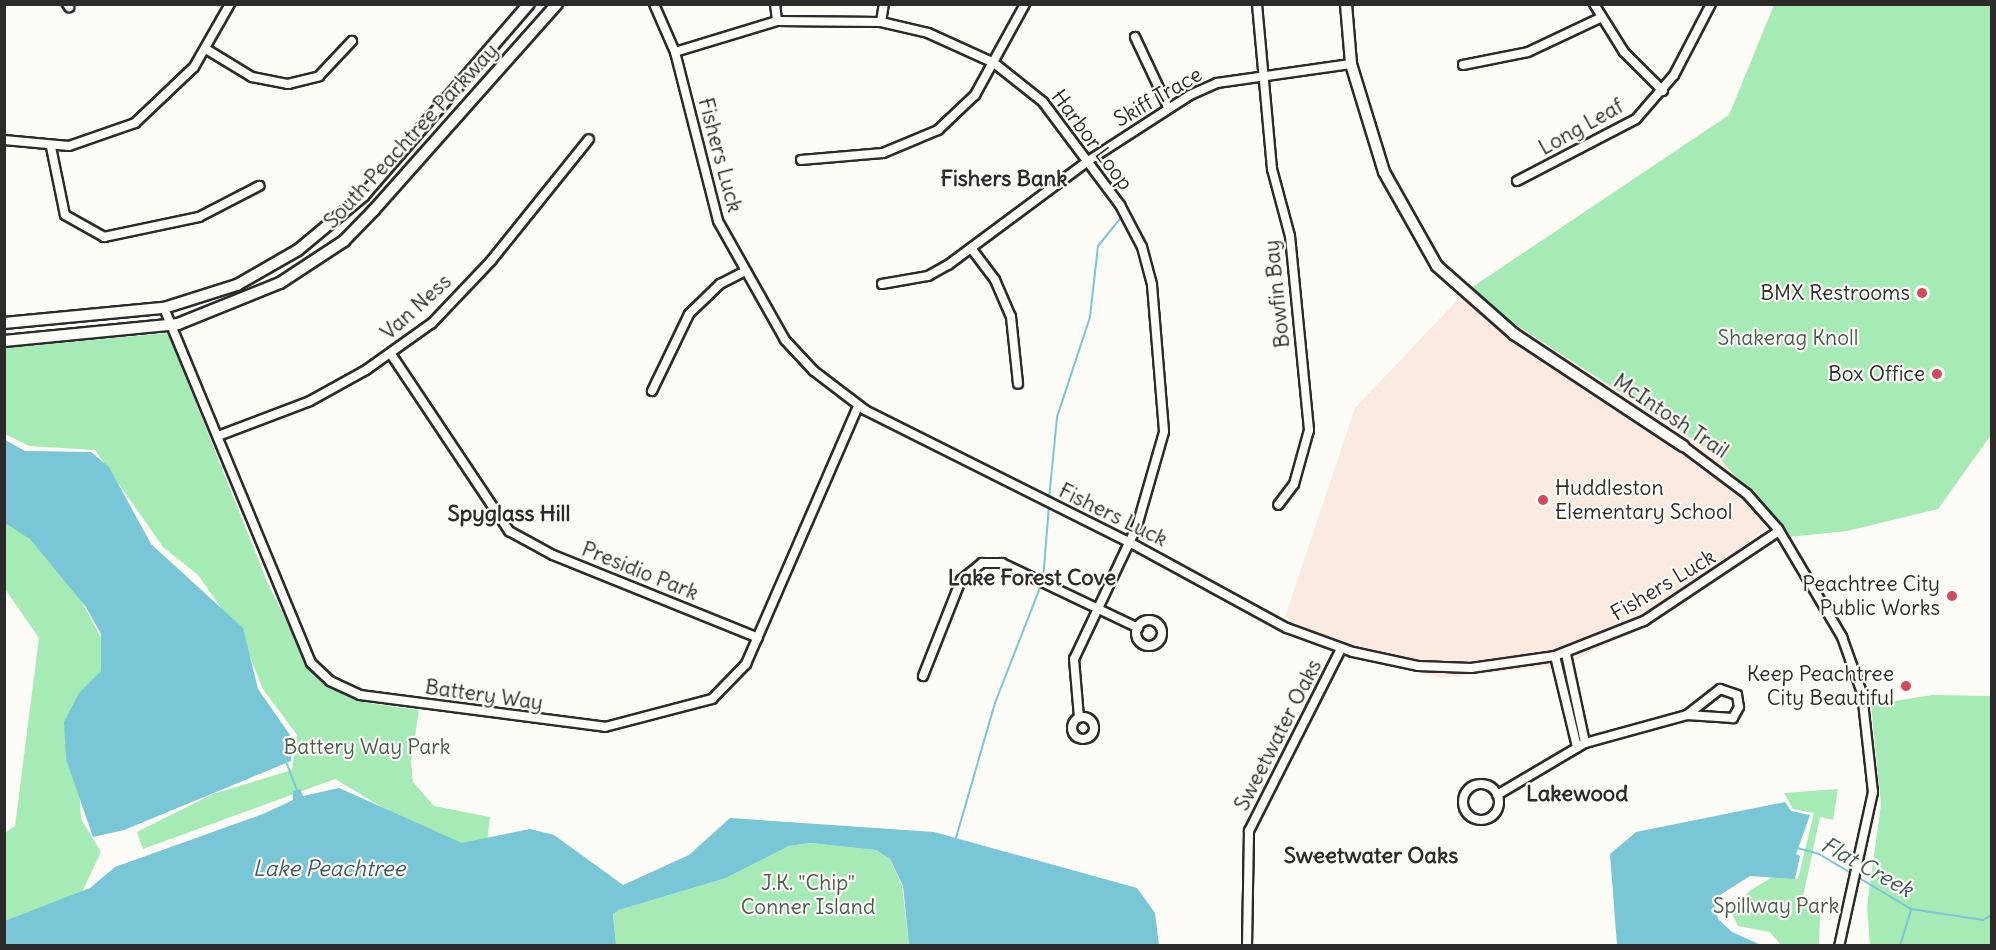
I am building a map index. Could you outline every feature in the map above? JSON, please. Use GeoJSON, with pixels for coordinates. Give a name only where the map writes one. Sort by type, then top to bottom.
{"type":"FeatureCollection","features":[{"type":"Feature","properties":{"kind":"main road","name":"South Peachtree Parkway"},"geometry":{"type":"LineString","coordinates":[[4,323],[164,308],[237,285],[335,223],[529,4]]}},
{"type":"Feature","properties":{"kind":"main road","name":"South Peachtree Parkway"},"geometry":{"type":"LineString","coordinates":[[4,341],[171,325],[245,302],[344,241],[556,4]]}},
{"type":"Feature","properties":{"kind":"main road","name":"McIntosh Trail"},"geometry":{"type":"LineString","coordinates":[[1346,4],[1351,64],[1384,172],[1437,266],[1514,334],[1683,446]]}},
{"type":"Feature","properties":{"kind":"street"},"geometry":{"type":"LineString","coordinates":[[4,141],[51,147],[108,136],[135,123],[178,86],[206,50],[230,4]]}},
{"type":"Feature","properties":{"kind":"street","name":"Fishers Luck"},"geometry":{"type":"LineString","coordinates":[[654,4],[675,52],[706,186],[744,272],[785,340],[858,406],[1130,542],[1287,628],[1341,649],[1440,668],[1556,656],[1566,654],[1659,613],[1779,531]]}},
{"type":"Feature","properties":{"kind":"street"},"geometry":{"type":"LineString","coordinates":[[775,4],[777,21]]}},
{"type":"Feature","properties":{"kind":"street"},"geometry":{"type":"LineString","coordinates":[[881,22],[884,4]]}},
{"type":"Feature","properties":{"kind":"street"},"geometry":{"type":"LineString","coordinates":[[801,160],[883,153],[917,142],[956,117],[994,63],[1025,4]]}},
{"type":"Feature","properties":{"kind":"street","name":"Bowfin Bay"},"geometry":{"type":"LineString","coordinates":[[1257,4],[1272,169],[1294,264],[1309,429],[1294,484],[1278,505]]}},
{"type":"Feature","properties":{"kind":"street"},"geometry":{"type":"LineString","coordinates":[[1594,4],[1600,18],[1624,52],[1662,91]]}},
{"type":"Feature","properties":{"kind":"street","name":"Long Leaf"},"geometry":{"type":"LineString","coordinates":[[1517,181],[1636,118],[1662,91],[1711,4]]}},
{"type":"Feature","properties":{"kind":"street"},"geometry":{"type":"LineString","coordinates":[[1463,64],[1528,52],[1600,18]]}},
{"type":"Feature","properties":{"kind":"street","name":"Harbor Loop"},"geometry":{"type":"LineString","coordinates":[[675,52],[777,21],[881,22],[960,44],[994,63],[1043,102],[1122,209],[1128,219],[1152,285],[1165,408],[1158,468],[1130,542],[1074,659],[1079,717]]}},
{"type":"Feature","properties":{"kind":"street"},"geometry":{"type":"LineString","coordinates":[[1134,37],[1168,107]]}},
{"type":"Feature","properties":{"kind":"street"},"geometry":{"type":"LineString","coordinates":[[206,50],[252,77],[288,84],[319,76],[352,42]]}},
{"type":"Feature","properties":{"kind":"street","name":"Skiff Trace"},"geometry":{"type":"LineString","coordinates":[[882,284],[928,276],[971,248],[1088,161],[1168,107],[1217,83],[1351,64]]}},
{"type":"Feature","properties":{"kind":"street","name":"Van Ness"},"geometry":{"type":"LineString","coordinates":[[218,436],[310,401],[392,354],[432,323],[491,261],[589,139]]}},
{"type":"Feature","properties":{"kind":"street"},"geometry":{"type":"LineString","coordinates":[[51,147],[65,215],[104,237],[199,218],[259,186]]}},
{"type":"Feature","properties":{"kind":"street"},"geometry":{"type":"LineString","coordinates":[[971,248],[989,270],[1011,317],[1018,384]]}},
{"type":"Feature","properties":{"kind":"street"},"geometry":{"type":"LineString","coordinates":[[652,391],[689,314],[720,284],[744,272]]}},
{"type":"Feature","properties":{"kind":"street","name":"Battery Way"},"geometry":{"type":"LineString","coordinates":[[164,308],[311,663],[353,694],[559,723],[614,726],[712,699],[737,678],[758,638],[858,406]]}},
{"type":"Feature","properties":{"kind":"street","name":"Presidio Park"},"geometry":{"type":"LineString","coordinates":[[392,354],[509,531],[553,555],[758,638]]}},
{"type":"Feature","properties":{"kind":"street","name":"McIntosh Trail"},"geometry":{"type":"LineString","coordinates":[[1683,446],[1747,494],[1779,531],[1842,637],[1865,704],[1873,779],[1839,945]]}},
{"type":"Feature","properties":{"kind":"street"},"geometry":{"type":"LineString","coordinates":[[923,676],[952,597],[970,570],[982,563],[1002,563],[1138,628]]}},
{"type":"Feature","properties":{"kind":"street","name":"Sweetwater Oaks"},"geometry":{"type":"LineString","coordinates":[[1247,945],[1249,831],[1341,649]]}},
{"type":"Feature","properties":{"kind":"street"},"geometry":{"type":"LineString","coordinates":[[1566,654],[1581,745]]}},
{"type":"Feature","properties":{"kind":"street"},"geometry":{"type":"LineString","coordinates":[[1556,656],[1581,745]]}},
{"type":"Feature","properties":{"kind":"street"},"geometry":{"type":"LineString","coordinates":[[1497,795],[1581,745],[1687,715],[1720,689],[1732,691],[1739,701],[1737,713],[1728,720],[1687,715]]}},
{"type":"Feature","properties":{"kind":"street"},"geometry":{"type":"LineString","coordinates":[[1476,782],[1497,795],[1497,812],[1485,822],[1468,810],[1463,792],[1476,782]]}},
{"type":"Feature","properties":{"kind":"shaded area","name":"Huddleston Elementary School"},"geometry":{"type":"Polygon","coordinates":[[[1465,292],[1733,465],[1776,518],[1684,605],[1566,665],[1441,678],[1344,653],[1285,617],[1355,408],[1465,292]]]}},
{"type":"Feature","properties":{"kind":"green space","name":"Shakerag Knoll"},"geometry":{"type":"Polygon","coordinates":[[[1774,5],[1991,5],[1991,435],[1938,509],[1847,531],[1788,537],[1716,454],[1465,292],[1729,115],[1774,5]]]}},
{"type":"Feature","properties":{"kind":"green space","name":"Battery Way Park"},"geometry":{"type":"Polygon","coordinates":[[[168,333],[268,584],[315,678],[368,703],[419,710],[411,762],[413,782],[434,806],[490,817],[486,851],[425,833],[335,779],[143,849],[137,832],[213,794],[292,770],[297,735],[263,689],[243,639],[198,575],[163,547],[95,450],[29,446],[5,434],[4,348],[168,333]]]}},
{"type":"Feature","properties":{"kind":"green space"},"geometry":{"type":"Polygon","coordinates":[[[5,510],[37,517],[109,653],[76,735],[81,819],[101,852],[76,905],[5,937],[5,833],[15,826],[39,638],[5,589],[5,510]]]}},
{"type":"Feature","properties":{"kind":"green space"},"geometry":{"type":"Polygon","coordinates":[[[1932,695],[1991,696],[1991,945],[1870,945],[1867,907],[1881,804],[1871,705],[1932,695]]]}},
{"type":"Feature","properties":{"kind":"green space","name":"Spillway Park"},"geometry":{"type":"Polygon","coordinates":[[[1838,789],[1833,820],[1820,817],[1803,897],[1820,915],[1819,945],[1781,945],[1770,932],[1738,926],[1731,912],[1749,891],[1776,875],[1798,879],[1814,813],[1793,809],[1784,793],[1838,789]]]}},
{"type":"Feature","properties":{"kind":"green space","name":"J.K. \"Chip\" Conner Island"},"geometry":{"type":"Polygon","coordinates":[[[810,843],[876,850],[890,859],[902,886],[909,945],[616,945],[613,913],[726,878],[789,846],[810,843]]]}},
{"type":"Feature","properties":{"kind":"water"},"geometry":{"type":"Polygon","coordinates":[[[5,440],[25,451],[91,452],[109,467],[151,544],[243,628],[258,689],[292,738],[291,761],[124,830],[93,837],[66,759],[64,722],[79,693],[101,671],[101,634],[86,607],[30,539],[5,523],[5,440]]]}},
{"type":"Feature","properties":{"kind":"water","name":"Lake Peachtree"},"geometry":{"type":"Polygon","coordinates":[[[339,788],[462,843],[530,829],[554,835],[623,885],[689,855],[730,818],[934,832],[1137,888],[1155,913],[1159,945],[909,945],[903,886],[890,859],[876,850],[810,843],[789,846],[726,878],[619,910],[613,914],[616,945],[5,945],[5,921],[90,888],[115,867],[263,814],[293,800],[293,791],[300,789],[303,796],[339,788]]]}},
{"type":"Feature","properties":{"kind":"water"},"geometry":{"type":"Polygon","coordinates":[[[1785,802],[1791,811],[1810,815],[1796,854],[1800,856],[1795,879],[1750,876],[1720,895],[1715,907],[1718,919],[1732,932],[1761,945],[1617,945],[1610,854],[1636,832],[1785,802]]]}},
{"type":"Feature","properties":{"kind":"waterway"},"geometry":{"type":"LineString","coordinates":[[1049,499],[1057,417],[1090,317],[1098,246],[1123,215]]}},
{"type":"Feature","properties":{"kind":"waterway"},"geometry":{"type":"LineString","coordinates":[[1043,580],[1049,505]]}},
{"type":"Feature","properties":{"kind":"waterway"},"geometry":{"type":"LineString","coordinates":[[956,838],[995,703],[1041,585]]}},
{"type":"Feature","properties":{"kind":"waterway"},"geometry":{"type":"LineString","coordinates":[[287,764],[297,790]]}},
{"type":"Feature","properties":{"kind":"waterway","name":"Flat Creek"},"geometry":{"type":"LineString","coordinates":[[1797,848],[1819,854],[1911,909],[1983,920],[1992,915]]}},
{"type":"Feature","properties":{"kind":"waterway"},"geometry":{"type":"LineString","coordinates":[[1900,946],[1911,909]]}},
{"type":"Feature","properties":{"kind":"place","name":"BMX Restrooms"},"geometry":{"type":"Point","coordinates":[1922,293]}},
{"type":"Feature","properties":{"kind":"place","name":"Box Office"},"geometry":{"type":"Point","coordinates":[1937,374]}},
{"type":"Feature","properties":{"kind":"place","name":"Huddleston Elementary School"},"geometry":{"type":"Point","coordinates":[1543,500]}},
{"type":"Feature","properties":{"kind":"place","name":"Peachtree City Public Works"},"geometry":{"type":"Point","coordinates":[1952,596]}},
{"type":"Feature","properties":{"kind":"place","name":"Keep Peachtree City Beautiful"},"geometry":{"type":"Point","coordinates":[1906,686]}},
{"type":"Feature","properties":{"kind":"district","name":"Fishers Bank"},"geometry":{"type":"Point","coordinates":[1004,179]}},
{"type":"Feature","properties":{"kind":"district","name":"Spyglass Hill"},"geometry":{"type":"Point","coordinates":[509,514]}},
{"type":"Feature","properties":{"kind":"district","name":"Lake Forest Cove"},"geometry":{"type":"Point","coordinates":[1032,578]}},
{"type":"Feature","properties":{"kind":"district","name":"Lakewood"},"geometry":{"type":"Point","coordinates":[1577,794]}},
{"type":"Feature","properties":{"kind":"district","name":"Sweetwater Oaks"},"geometry":{"type":"Point","coordinates":[1371,856]}}]}
